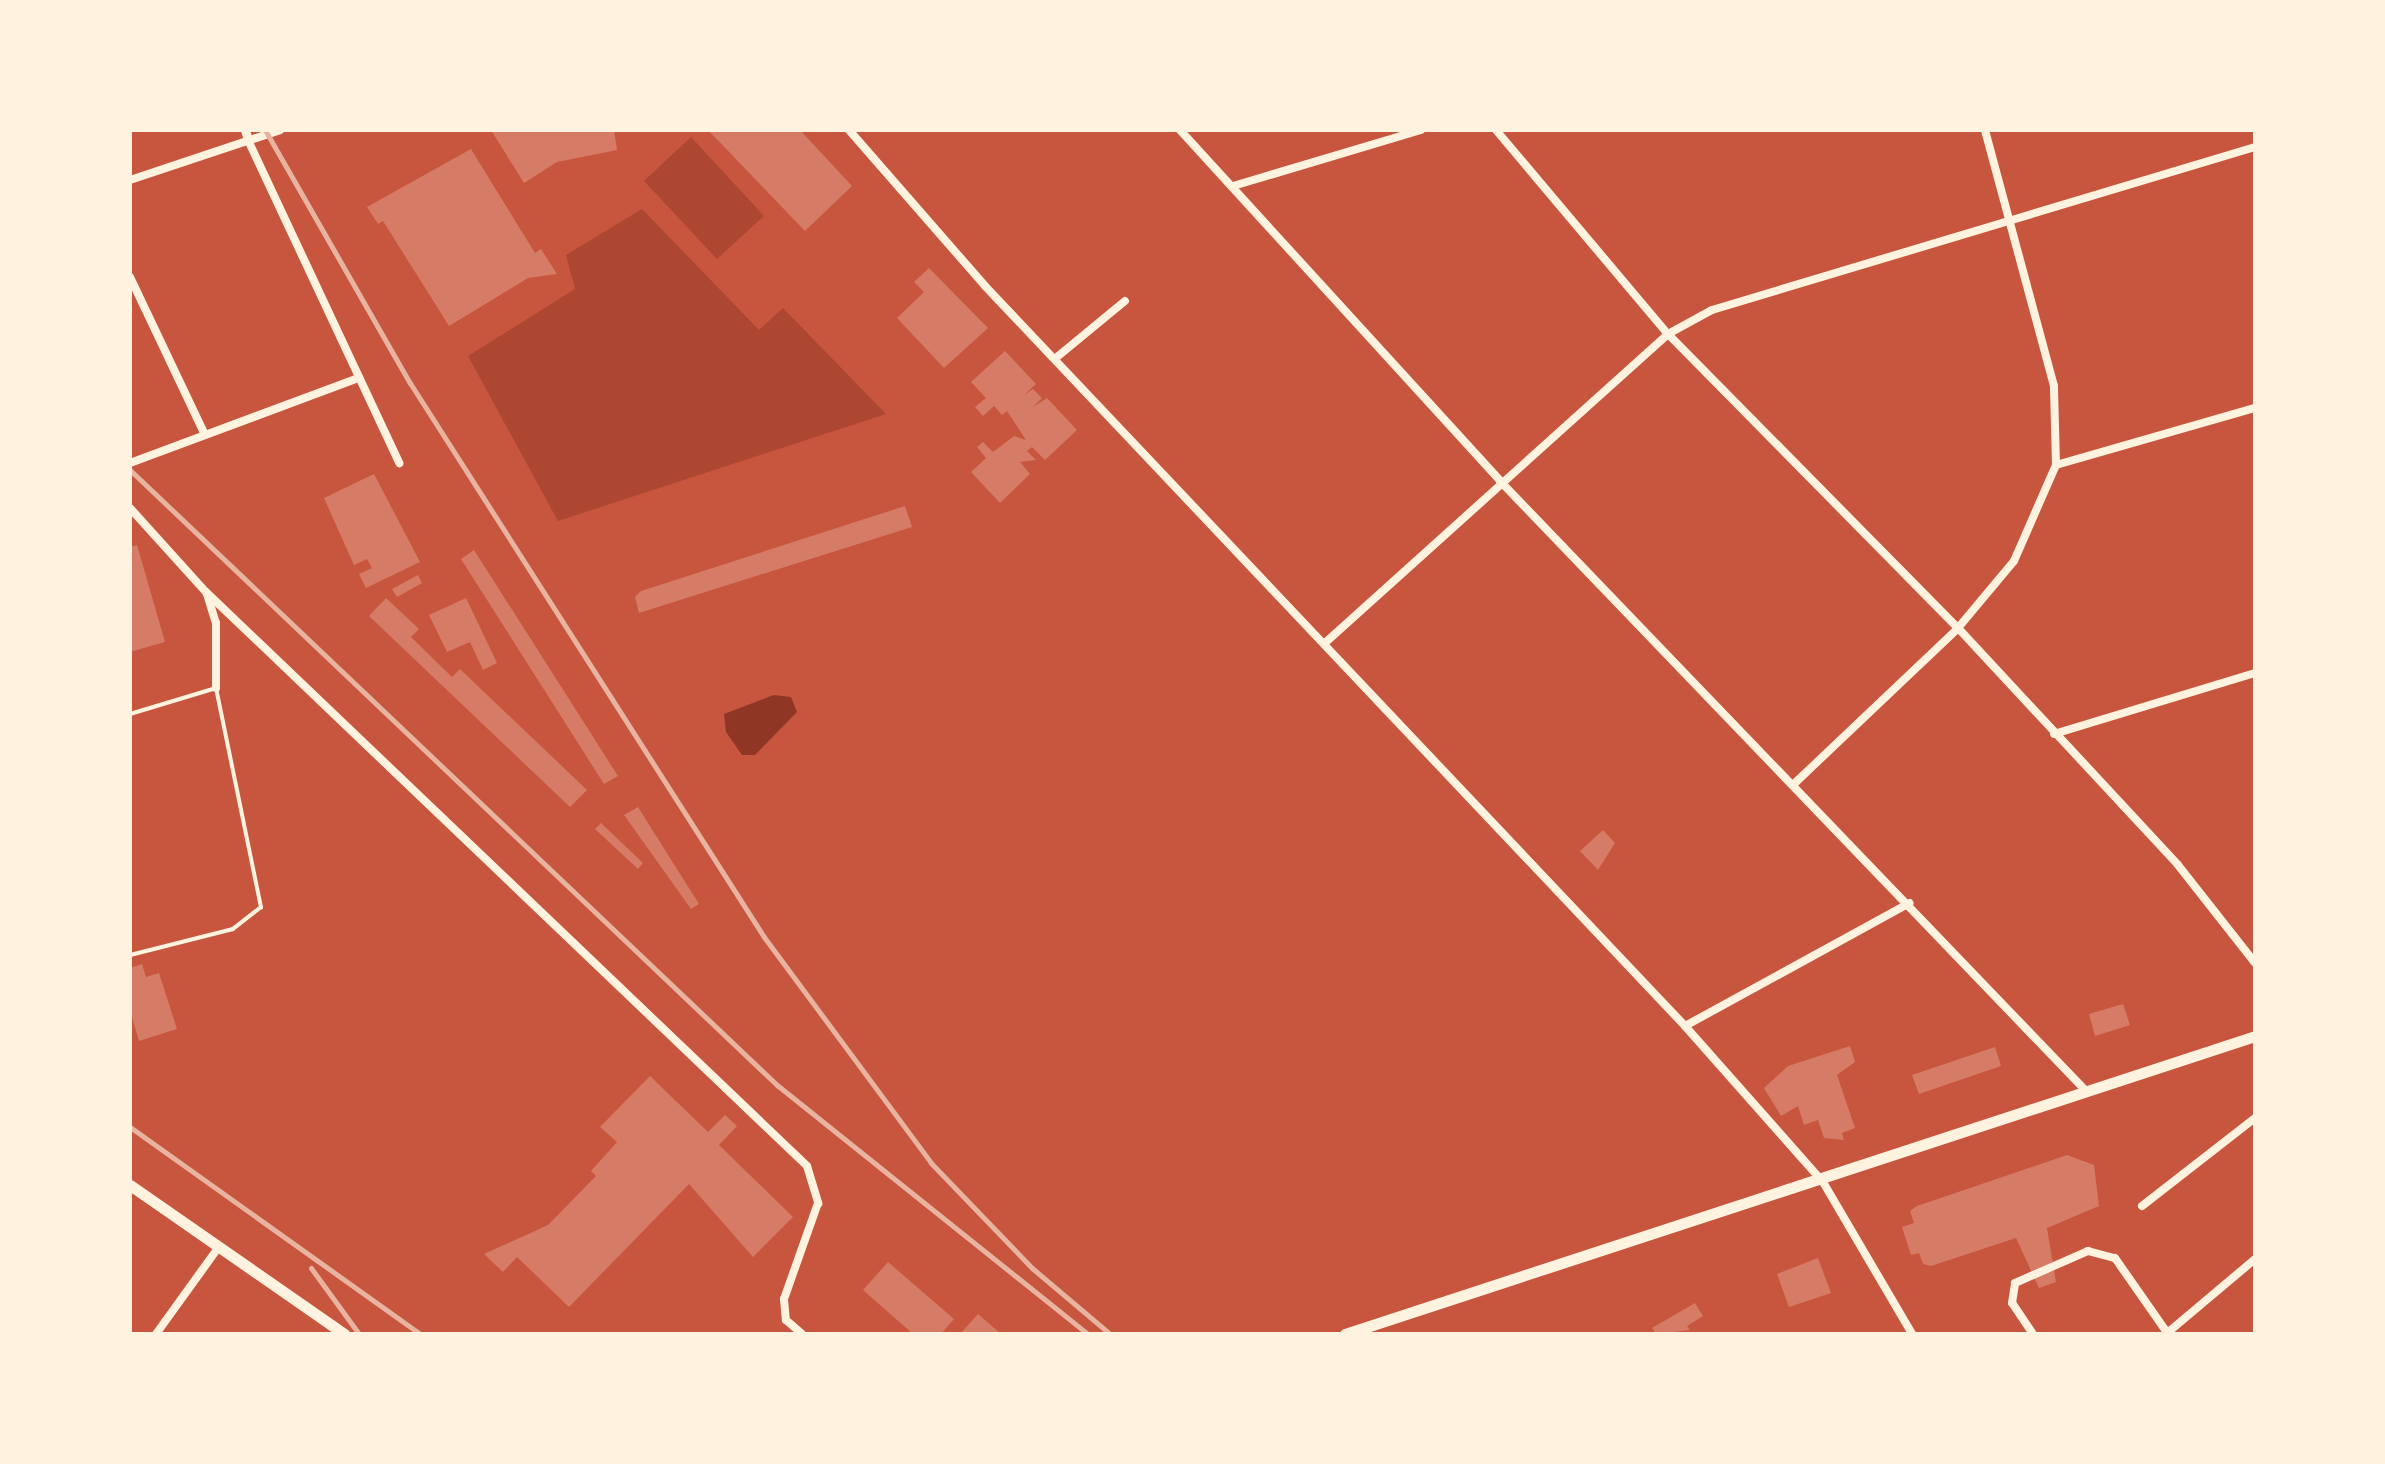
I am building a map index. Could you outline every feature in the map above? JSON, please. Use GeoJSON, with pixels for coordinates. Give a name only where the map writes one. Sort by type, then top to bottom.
{"type":"FeatureCollection","features":[{"type":"Feature","properties":{"kind":"main road"},"geometry":{"type":"LineString","coordinates":[[1345,1334],[1823,1182],[2255,1036]]}},
{"type":"Feature","properties":{"kind":"main road"},"geometry":{"type":"LineString","coordinates":[[130,1184],[344,1334]]}},
{"type":"Feature","properties":{"kind":"street"},"geometry":{"type":"LineString","coordinates":[[130,180],[247,135],[280,130]]}},
{"type":"Feature","properties":{"kind":"street"},"geometry":{"type":"LineString","coordinates":[[849,130],[985,286],[1326,642],[1685,1026],[1823,1182],[1912,1334]]}},
{"type":"Feature","properties":{"kind":"street"},"geometry":{"type":"LineString","coordinates":[[1180,130],[1500,481],[1796,782],[2086,1091]]}},
{"type":"Feature","properties":{"kind":"street"},"geometry":{"type":"LineString","coordinates":[[1233,186],[1422,130]]}},
{"type":"Feature","properties":{"kind":"street"},"geometry":{"type":"LineString","coordinates":[[1496,130],[1668,334],[1958,628],[2178,865],[2255,963]]}},
{"type":"Feature","properties":{"kind":"street"},"geometry":{"type":"LineString","coordinates":[[1796,782],[1958,628],[2014,561],[2056,465],[2054,386],[1985,130]]}},
{"type":"Feature","properties":{"kind":"street"},"geometry":{"type":"LineString","coordinates":[[247,135],[399,463]]}},
{"type":"Feature","properties":{"kind":"street"},"geometry":{"type":"LineString","coordinates":[[1326,642],[1500,481],[1668,334],[1712,310],[2255,147]]}},
{"type":"Feature","properties":{"kind":"street"},"geometry":{"type":"LineString","coordinates":[[130,277],[204,433]]}},
{"type":"Feature","properties":{"kind":"street"},"geometry":{"type":"LineString","coordinates":[[1057,357],[1125,301]]}},
{"type":"Feature","properties":{"kind":"street"},"geometry":{"type":"LineString","coordinates":[[130,463],[358,378]]}},
{"type":"Feature","properties":{"kind":"street"},"geometry":{"type":"LineString","coordinates":[[2056,465],[2255,408]]}},
{"type":"Feature","properties":{"kind":"street"},"geometry":{"type":"LineString","coordinates":[[130,508],[206,592],[807,1166],[818,1203],[784,1299],[786,1320],[802,1334]]}},
{"type":"Feature","properties":{"kind":"street"},"geometry":{"type":"LineString","coordinates":[[206,592],[216,623],[216,688]]}},
{"type":"Feature","properties":{"kind":"street"},"geometry":{"type":"LineString","coordinates":[[2054,734],[2255,674]]}},
{"type":"Feature","properties":{"kind":"street"},"geometry":{"type":"LineString","coordinates":[[1685,1026],[1910,903]]}},
{"type":"Feature","properties":{"kind":"street"},"geometry":{"type":"LineString","coordinates":[[2142,1206],[2255,1118]]}},
{"type":"Feature","properties":{"kind":"street"},"geometry":{"type":"LineString","coordinates":[[156,1334],[218,1248]]}},
{"type":"Feature","properties":{"kind":"street"},"geometry":{"type":"LineString","coordinates":[[2032,1334],[2012,1303],[2015,1282],[2088,1252],[2115,1258],[2167,1334],[2255,1259]]}},
{"type":"Feature","properties":{"kind":"lane"},"geometry":{"type":"LineString","coordinates":[[130,714],[216,688],[261,907],[233,929],[130,956]]}},
{"type":"Feature","properties":{"kind":"shaded area"},"geometry":{"type":"Polygon","coordinates":[[[691,137],[764,216],[717,259],[644,181],[691,137]]]}},
{"type":"Feature","properties":{"kind":"shaded area"},"geometry":{"type":"Polygon","coordinates":[[[642,209],[759,330],[783,308],[886,414],[558,521],[468,356],[575,289],[566,255],[642,209]]]}},
{"type":"Feature","properties":{"kind":"shaded area"},"geometry":{"type":"Polygon","coordinates":[[[774,695],[791,697],[797,712],[755,755],[742,755],[726,732],[724,714],[774,695]]]}},
{"type":"Feature","properties":{"kind":"building"},"geometry":{"type":"Polygon","coordinates":[[[491,130],[614,130],[617,150],[557,162],[524,183],[491,130]]]}},
{"type":"Feature","properties":{"kind":"building"},"geometry":{"type":"Polygon","coordinates":[[[708,130],[800,130],[852,186],[805,231],[708,130]]]}},
{"type":"Feature","properties":{"kind":"building"},"geometry":{"type":"Polygon","coordinates":[[[471,149],[535,253],[541,249],[557,274],[528,278],[449,326],[383,221],[378,224],[367,207],[471,149]]]}},
{"type":"Feature","properties":{"kind":"building"},"geometry":{"type":"Polygon","coordinates":[[[929,268],[988,328],[944,368],[897,318],[924,292],[914,282],[929,268]]]}},
{"type":"Feature","properties":{"kind":"building"},"geometry":{"type":"Polygon","coordinates":[[[1005,351],[1036,384],[1024,395],[1033,389],[1042,398],[1033,407],[1047,398],[1077,430],[1045,460],[1032,447],[1027,451],[1036,460],[1020,462],[1030,474],[1000,503],[971,472],[986,458],[977,447],[983,442],[993,452],[1014,436],[1026,440],[1007,411],[1002,415],[994,406],[983,416],[975,407],[986,398],[971,382],[1005,351]]]}},
{"type":"Feature","properties":{"kind":"building"},"geometry":{"type":"Polygon","coordinates":[[[374,474],[420,562],[366,588],[359,574],[372,568],[367,559],[354,565],[324,498],[374,474]]]}},
{"type":"Feature","properties":{"kind":"building"},"geometry":{"type":"Polygon","coordinates":[[[905,506],[912,527],[639,613],[635,597],[641,591],[905,506]]]}},
{"type":"Feature","properties":{"kind":"building"},"geometry":{"type":"Polygon","coordinates":[[[137,545],[165,642],[130,652],[130,547],[137,545]]]}},
{"type":"Feature","properties":{"kind":"building"},"geometry":{"type":"Polygon","coordinates":[[[474,550],[618,776],[604,784],[461,559],[474,550]]]}},
{"type":"Feature","properties":{"kind":"building"},"geometry":{"type":"Polygon","coordinates":[[[418,575],[422,583],[397,597],[392,589],[418,575]]]}},
{"type":"Feature","properties":{"kind":"building"},"geometry":{"type":"Polygon","coordinates":[[[386,598],[419,629],[411,637],[452,677],[460,669],[587,790],[570,807],[369,616],[386,598]]]}},
{"type":"Feature","properties":{"kind":"building"},"geometry":{"type":"Polygon","coordinates":[[[466,598],[497,663],[483,670],[470,642],[447,652],[429,615],[466,598]]]}},
{"type":"Feature","properties":{"kind":"building"},"geometry":{"type":"Polygon","coordinates":[[[638,807],[699,904],[691,909],[624,815],[638,807]]]}},
{"type":"Feature","properties":{"kind":"building"},"geometry":{"type":"Polygon","coordinates":[[[601,823],[643,863],[638,869],[595,829],[601,823]]]}},
{"type":"Feature","properties":{"kind":"building"},"geometry":{"type":"Polygon","coordinates":[[[1603,830],[1615,843],[1598,870],[1580,851],[1603,830]]]}},
{"type":"Feature","properties":{"kind":"building"},"geometry":{"type":"Polygon","coordinates":[[[142,964],[146,977],[159,973],[177,1029],[139,1041],[130,1011],[130,968],[142,964]]]}},
{"type":"Feature","properties":{"kind":"building"},"geometry":{"type":"Polygon","coordinates":[[[2123,1004],[2130,1025],[2095,1036],[2089,1014],[2123,1004]]]}},
{"type":"Feature","properties":{"kind":"building"},"geometry":{"type":"Polygon","coordinates":[[[1850,1046],[1855,1062],[1837,1075],[1855,1128],[1842,1133],[1844,1140],[1824,1138],[1818,1120],[1804,1125],[1798,1106],[1781,1116],[1764,1088],[1788,1066],[1850,1046]]]}},
{"type":"Feature","properties":{"kind":"building"},"geometry":{"type":"Polygon","coordinates":[[[1995,1047],[2001,1066],[1919,1094],[1912,1075],[1995,1047]]]}},
{"type":"Feature","properties":{"kind":"building"},"geometry":{"type":"Polygon","coordinates":[[[650,1076],[708,1132],[725,1115],[737,1126],[719,1145],[793,1217],[753,1257],[689,1184],[569,1307],[517,1257],[503,1272],[484,1254],[548,1225],[596,1176],[591,1171],[617,1142],[600,1127],[650,1076]]]}},
{"type":"Feature","properties":{"kind":"building"},"geometry":{"type":"Polygon","coordinates":[[[2067,1155],[2094,1165],[2099,1206],[2047,1228],[2056,1282],[2039,1288],[2016,1238],[1931,1266],[1923,1264],[1919,1253],[1911,1255],[1902,1227],[1914,1223],[1910,1211],[1917,1206],[2067,1155]]]}},
{"type":"Feature","properties":{"kind":"building"},"geometry":{"type":"Polygon","coordinates":[[[1818,1258],[1831,1293],[1789,1307],[1777,1274],[1818,1258]]]}},
{"type":"Feature","properties":{"kind":"building"},"geometry":{"type":"Polygon","coordinates":[[[888,1262],[954,1319],[941,1334],[913,1334],[863,1290],[888,1262]]]}},
{"type":"Feature","properties":{"kind":"building"},"geometry":{"type":"Polygon","coordinates":[[[1695,1303],[1703,1316],[1687,1326],[1690,1330],[1656,1334],[1652,1328],[1695,1303]]]}},
{"type":"Feature","properties":{"kind":"building"},"geometry":{"type":"Polygon","coordinates":[[[978,1314],[1001,1334],[960,1334],[978,1314]]]}},
{"type":"Feature","properties":{"kind":"railway"},"geometry":{"type":"LineString","coordinates":[[265,130],[410,383],[764,937],[931,1163],[1032,1268],[1110,1334]]}},
{"type":"Feature","properties":{"kind":"railway"},"geometry":{"type":"LineString","coordinates":[[130,470],[777,1085],[1088,1334]]}},
{"type":"Feature","properties":{"kind":"railway"},"geometry":{"type":"LineString","coordinates":[[130,1127],[420,1334]]}},
{"type":"Feature","properties":{"kind":"railway"},"geometry":{"type":"LineString","coordinates":[[311,1268],[359,1334]]}}]}
